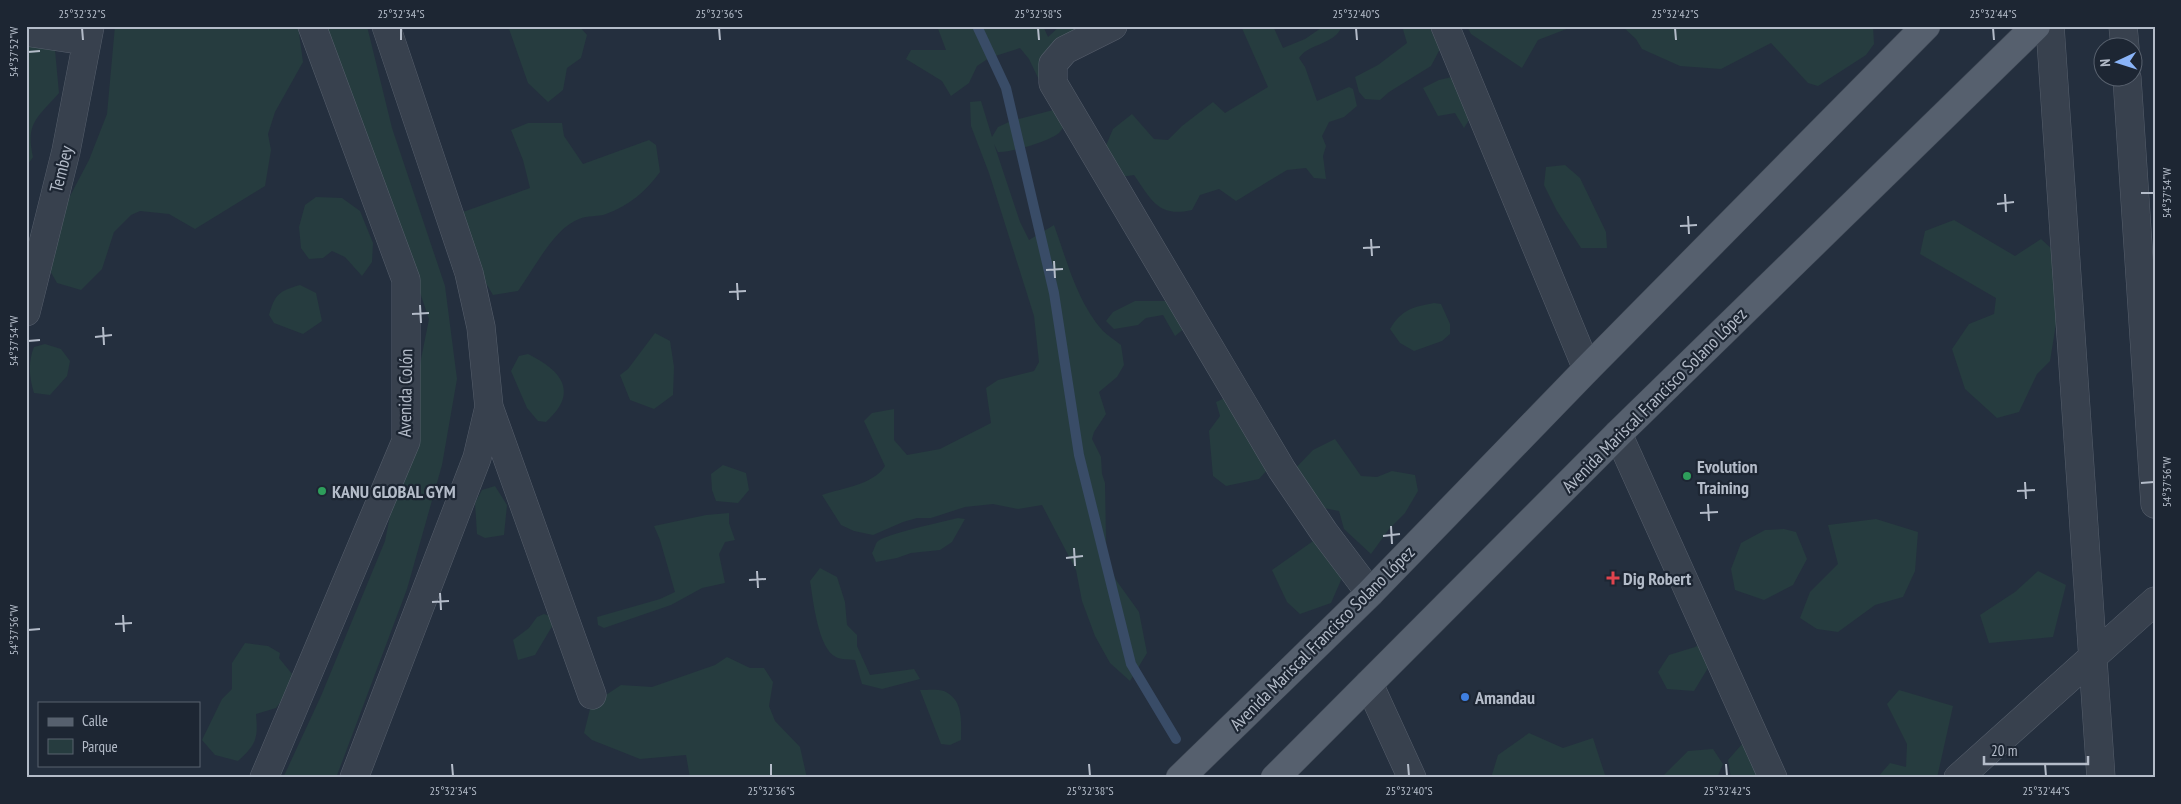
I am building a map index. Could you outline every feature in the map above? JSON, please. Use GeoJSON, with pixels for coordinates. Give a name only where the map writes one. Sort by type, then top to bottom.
{"type":"FeatureCollection","features":[{"type":"Feature","properties":{"kind":"main road","name":"Avenida Mariscal Francisco Solano López"},"geometry":{"type":"LineString","coordinates":[[1180,778],[1370,593],[1587,369],[1926,26]]}},
{"type":"Feature","properties":{"kind":"main road","name":"Avenida Mariscal Francisco Solano López"},"geometry":{"type":"LineString","coordinates":[[1275,778],[1618,434],[2036,26]]}},
{"type":"Feature","properties":{"kind":"street","name":"Avenida Colón"},"geometry":{"type":"LineString","coordinates":[[264,778],[406,441],[406,280],[312,26]]}},
{"type":"Feature","properties":{"kind":"street"},"geometry":{"type":"LineString","coordinates":[[386,26],[470,273],[481,327],[489,408],[592,695]]}},
{"type":"Feature","properties":{"kind":"street"},"geometry":{"type":"LineString","coordinates":[[1113,26],[1065,50],[1053,64],[1053,84],[1290,483],[1370,593]]}},
{"type":"Feature","properties":{"kind":"street"},"geometry":{"type":"LineString","coordinates":[[1445,26],[1587,369]]}},
{"type":"Feature","properties":{"kind":"street"},"geometry":{"type":"LineString","coordinates":[[2050,26],[2101,778]]}},
{"type":"Feature","properties":{"kind":"street"},"geometry":{"type":"LineString","coordinates":[[26,32],[88,34]]}},
{"type":"Feature","properties":{"kind":"street","name":"Tembey"},"geometry":{"type":"LineString","coordinates":[[26,312],[66,152],[88,34]]}},
{"type":"Feature","properties":{"kind":"street"},"geometry":{"type":"LineString","coordinates":[[2128,88],[2155,504]]}},
{"type":"Feature","properties":{"kind":"street"},"geometry":{"type":"LineString","coordinates":[[354,778],[477,458],[489,408]]}},
{"type":"Feature","properties":{"kind":"street"},"geometry":{"type":"LineString","coordinates":[[1618,434],[1773,778]]}},
{"type":"Feature","properties":{"kind":"street"},"geometry":{"type":"LineString","coordinates":[[1958,778],[2155,601]]}},
{"type":"Feature","properties":{"kind":"street"},"geometry":{"type":"LineString","coordinates":[[1369,684],[1412,778]]}},
{"type":"Feature","properties":{"kind":"green space"},"geometry":{"type":"Polygon","coordinates":[[[115,26],[298,26],[303,62],[275,112],[268,134],[271,150],[265,186],[195,229],[169,214],[140,211],[131,215],[114,232],[102,269],[81,290],[57,283],[40,253],[89,160],[107,114],[115,26]]]}},
{"type":"Feature","properties":{"kind":"green space"},"geometry":{"type":"Polygon","coordinates":[[[325,26],[367,26],[392,128],[445,286],[457,379],[442,465],[407,589],[336,778],[283,778],[321,696],[385,541],[429,319],[361,120],[325,26]]]}},
{"type":"Feature","properties":{"kind":"green space"},"geometry":{"type":"Polygon","coordinates":[[[508,26],[579,26],[587,35],[581,58],[567,68],[563,90],[548,102],[528,83],[508,26]]]}},
{"type":"Feature","properties":{"kind":"green space"},"geometry":{"type":"Polygon","coordinates":[[[937,26],[1043,26],[1048,37],[1060,26],[1126,26],[1064,63],[1050,41],[1056,53],[1051,105],[1029,59],[1020,48],[989,58],[977,66],[969,83],[951,96],[942,81],[906,59],[911,50],[946,50],[937,26]]]}},
{"type":"Feature","properties":{"kind":"green space"},"geometry":{"type":"Polygon","coordinates":[[[1241,26],[1273,26],[1283,48],[1305,39],[1324,26],[1342,26],[1334,37],[1309,49],[1299,58],[1305,67],[1317,101],[1349,87],[1353,89],[1357,106],[1344,117],[1329,122],[1322,136],[1326,146],[1323,156],[1326,179],[1314,178],[1306,168],[1287,170],[1236,201],[1219,189],[1200,195],[1192,210],[1180,212],[1163,209],[1151,199],[1134,175],[1121,177],[1102,155],[1113,129],[1132,114],[1154,139],[1168,140],[1182,126],[1213,102],[1225,113],[1268,87],[1241,26]]]}},
{"type":"Feature","properties":{"kind":"green space"},"geometry":{"type":"Polygon","coordinates":[[[1402,26],[1429,26],[1440,49],[1431,66],[1389,92],[1380,100],[1365,99],[1359,92],[1355,77],[1378,65],[1407,43],[1402,26]]]}},
{"type":"Feature","properties":{"kind":"green space"},"geometry":{"type":"Polygon","coordinates":[[[1467,26],[1590,26],[1569,28],[1538,40],[1522,68],[1471,34],[1467,26]]]}},
{"type":"Feature","properties":{"kind":"green space"},"geometry":{"type":"Polygon","coordinates":[[[1622,26],[1873,26],[1874,44],[1866,55],[1818,86],[1808,83],[1771,43],[1721,69],[1680,66],[1642,49],[1636,39],[1622,26]]]}},
{"type":"Feature","properties":{"kind":"green space"},"geometry":{"type":"Polygon","coordinates":[[[26,36],[55,50],[59,93],[35,121],[31,136],[33,157],[26,167],[26,36]]]}},
{"type":"Feature","properties":{"kind":"green space"},"geometry":{"type":"Polygon","coordinates":[[[1465,74],[1483,98],[1464,128],[1455,113],[1438,116],[1423,88],[1439,80],[1465,74]]]}},
{"type":"Feature","properties":{"kind":"green space"},"geometry":{"type":"Polygon","coordinates":[[[981,101],[992,137],[998,127],[1011,121],[1057,109],[1066,123],[1060,132],[1054,136],[1030,146],[998,152],[994,144],[1020,222],[1029,240],[1054,225],[1079,294],[1086,307],[1103,331],[1121,345],[1124,365],[1117,377],[1099,392],[1106,414],[1094,432],[1092,439],[1101,457],[1102,474],[1105,483],[1106,540],[1103,552],[1116,580],[1139,612],[1147,653],[1130,681],[1110,663],[1095,636],[1082,601],[1076,570],[1042,505],[1018,509],[993,504],[965,507],[931,518],[917,518],[903,522],[873,535],[854,531],[841,525],[822,495],[865,482],[873,478],[885,466],[864,421],[872,413],[894,409],[894,440],[907,455],[940,449],[991,423],[986,388],[998,380],[1034,371],[1039,362],[1034,316],[989,173],[971,126],[970,102],[981,101]]]}},
{"type":"Feature","properties":{"kind":"green space"},"geometry":{"type":"Polygon","coordinates":[[[528,123],[562,123],[564,136],[583,164],[649,140],[656,145],[660,172],[643,192],[630,202],[606,214],[582,218],[561,231],[545,250],[518,291],[493,295],[481,275],[463,212],[530,188],[523,160],[511,130],[528,123]]]}},
{"type":"Feature","properties":{"kind":"green space"},"geometry":{"type":"Polygon","coordinates":[[[1565,165],[1580,178],[1606,232],[1607,248],[1581,248],[1557,211],[1544,185],[1546,167],[1565,165]]]}},
{"type":"Feature","properties":{"kind":"green space"},"geometry":{"type":"Polygon","coordinates":[[[316,197],[342,198],[360,211],[373,243],[372,262],[362,276],[345,257],[332,251],[323,258],[309,259],[301,248],[299,227],[305,205],[316,197]]]}},
{"type":"Feature","properties":{"kind":"green space"},"geometry":{"type":"Polygon","coordinates":[[[1954,220],[2015,256],[2041,239],[2066,262],[2050,361],[2037,374],[2019,412],[1997,418],[1965,389],[1952,349],[1969,324],[1994,314],[1996,298],[1920,254],[1925,231],[1954,220]]]}},
{"type":"Feature","properties":{"kind":"green space"},"geometry":{"type":"Polygon","coordinates":[[[300,285],[316,293],[322,321],[303,334],[274,323],[269,315],[273,302],[279,294],[300,285]]]}},
{"type":"Feature","properties":{"kind":"green space"},"geometry":{"type":"Polygon","coordinates":[[[1135,301],[1191,301],[1196,319],[1175,336],[1163,315],[1146,318],[1138,325],[1114,329],[1106,321],[1113,312],[1135,301]]]}},
{"type":"Feature","properties":{"kind":"green space"},"geometry":{"type":"Polygon","coordinates":[[[1434,303],[1441,304],[1450,324],[1450,334],[1442,341],[1414,351],[1400,343],[1390,329],[1394,322],[1409,310],[1434,303]]]}},
{"type":"Feature","properties":{"kind":"green space"},"geometry":{"type":"Polygon","coordinates":[[[655,333],[670,341],[674,367],[673,395],[654,409],[630,400],[620,375],[628,369],[655,333]]]}},
{"type":"Feature","properties":{"kind":"green space"},"geometry":{"type":"Polygon","coordinates":[[[45,344],[61,349],[70,361],[67,376],[50,395],[34,393],[30,375],[30,364],[34,347],[45,344]]]}},
{"type":"Feature","properties":{"kind":"green space"},"geometry":{"type":"Polygon","coordinates":[[[528,354],[551,368],[557,374],[564,389],[559,407],[546,422],[538,421],[527,408],[511,371],[519,356],[528,354]]]}},
{"type":"Feature","properties":{"kind":"green space"},"geometry":{"type":"Polygon","coordinates":[[[1245,389],[1269,468],[1259,479],[1226,486],[1213,476],[1209,431],[1220,416],[1216,402],[1245,389]]]}},
{"type":"Feature","properties":{"kind":"green space"},"geometry":{"type":"Polygon","coordinates":[[[1335,439],[1361,476],[1377,477],[1392,471],[1415,475],[1418,491],[1405,513],[1389,529],[1371,554],[1344,529],[1339,511],[1309,505],[1289,475],[1313,450],[1335,439]]]}},
{"type":"Feature","properties":{"kind":"green space"},"geometry":{"type":"Polygon","coordinates":[[[723,465],[746,473],[749,490],[738,503],[716,501],[712,490],[711,474],[723,465]]]}},
{"type":"Feature","properties":{"kind":"green space"},"geometry":{"type":"Polygon","coordinates":[[[495,486],[507,505],[504,535],[485,538],[477,534],[475,503],[482,490],[495,486]]]}},
{"type":"Feature","properties":{"kind":"green space"},"geometry":{"type":"Polygon","coordinates":[[[729,513],[729,523],[735,540],[725,542],[719,554],[725,583],[702,588],[671,605],[604,628],[598,625],[597,617],[660,599],[675,592],[654,526],[706,515],[729,513]]]}},
{"type":"Feature","properties":{"kind":"green space"},"geometry":{"type":"Polygon","coordinates":[[[958,518],[965,519],[952,542],[940,550],[911,553],[876,562],[872,553],[877,542],[882,539],[958,518]]]}},
{"type":"Feature","properties":{"kind":"green space"},"geometry":{"type":"Polygon","coordinates":[[[1876,519],[1918,532],[1915,571],[1903,597],[1875,605],[1838,632],[1817,629],[1800,618],[1810,592],[1838,564],[1828,525],[1876,519]]]}},
{"type":"Feature","properties":{"kind":"green space"},"geometry":{"type":"Polygon","coordinates":[[[1784,529],[1796,532],[1807,559],[1793,585],[1764,600],[1735,590],[1731,569],[1741,543],[1765,530],[1784,529]]]}},
{"type":"Feature","properties":{"kind":"green space"},"geometry":{"type":"Polygon","coordinates":[[[1316,539],[1345,571],[1331,603],[1300,614],[1287,602],[1272,570],[1316,539]]]}},
{"type":"Feature","properties":{"kind":"green space"},"geometry":{"type":"Polygon","coordinates":[[[820,568],[837,577],[845,602],[847,625],[857,635],[857,646],[870,675],[914,669],[920,679],[882,689],[862,684],[855,660],[838,658],[830,652],[817,623],[810,581],[820,568]]]}},
{"type":"Feature","properties":{"kind":"green space"},"geometry":{"type":"Polygon","coordinates":[[[2038,571],[2066,585],[2053,637],[1989,643],[1980,615],[2015,592],[2038,571]]]}},
{"type":"Feature","properties":{"kind":"green space"},"geometry":{"type":"Polygon","coordinates":[[[544,614],[557,618],[535,655],[518,660],[513,640],[529,628],[537,617],[544,614]]]}},
{"type":"Feature","properties":{"kind":"green space"},"geometry":{"type":"Polygon","coordinates":[[[1706,640],[1711,663],[1694,691],[1667,689],[1658,672],[1669,655],[1695,647],[1706,640]]]}},
{"type":"Feature","properties":{"kind":"green space"},"geometry":{"type":"Polygon","coordinates":[[[245,643],[268,646],[280,653],[279,658],[297,680],[276,708],[256,714],[257,729],[255,740],[249,750],[238,761],[215,755],[202,740],[222,699],[232,689],[232,663],[245,643]]]}},
{"type":"Feature","properties":{"kind":"green space"},"geometry":{"type":"Polygon","coordinates":[[[727,657],[750,668],[764,668],[773,682],[769,706],[775,721],[800,747],[807,778],[690,778],[686,755],[640,759],[592,740],[584,733],[591,705],[621,685],[652,687],[715,665],[727,657]]]}},
{"type":"Feature","properties":{"kind":"green space"},"geometry":{"type":"Polygon","coordinates":[[[920,690],[944,691],[955,700],[960,712],[961,740],[950,745],[941,744],[920,690]]]}},
{"type":"Feature","properties":{"kind":"green space"},"geometry":{"type":"Polygon","coordinates":[[[1899,690],[1953,706],[1937,778],[1877,778],[1890,763],[1906,767],[1907,744],[1887,704],[1899,690]]]}},
{"type":"Feature","properties":{"kind":"green space"},"geometry":{"type":"Polygon","coordinates":[[[1529,733],[1563,748],[1593,738],[1606,778],[1491,778],[1498,755],[1529,733]]]}},
{"type":"Feature","properties":{"kind":"green space"},"geometry":{"type":"Polygon","coordinates":[[[1743,743],[1763,768],[1756,778],[1731,778],[1728,760],[1743,743]]]}},
{"type":"Feature","properties":{"kind":"green space"},"geometry":{"type":"Polygon","coordinates":[[[1713,749],[1723,764],[1717,778],[1661,778],[1688,751],[1713,749]]]}},
{"type":"Feature","properties":{"kind":"waterway"},"geometry":{"type":"LineString","coordinates":[[977,26],[1006,88],[1054,293],[1079,455],[1131,664],[1176,739]]}},
{"type":"Feature","properties":{"kind":"place","name":"Evolution Training"},"geometry":{"type":"Point","coordinates":[1687,476]}},
{"type":"Feature","properties":{"kind":"place","name":"KANU GLOBAL GYM"},"geometry":{"type":"Point","coordinates":[322,491]}},
{"type":"Feature","properties":{"kind":"place","name":"Dig Robert"},"geometry":{"type":"Point","coordinates":[1613,578]}},
{"type":"Feature","properties":{"kind":"place","name":"Amandau"},"geometry":{"type":"Point","coordinates":[1465,697]}}]}
